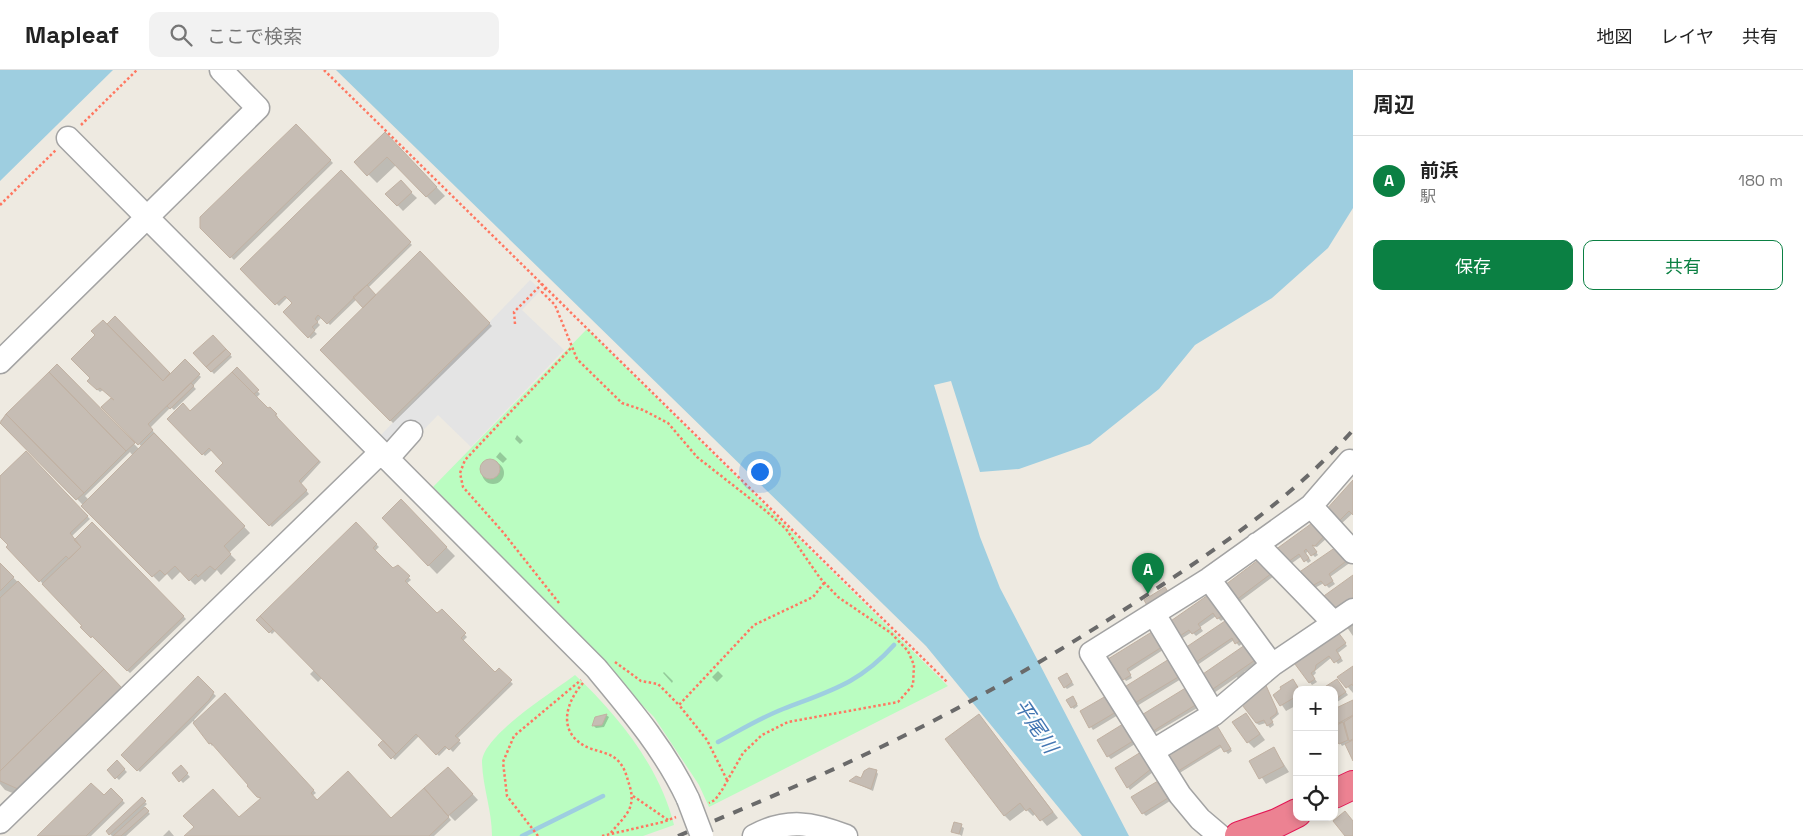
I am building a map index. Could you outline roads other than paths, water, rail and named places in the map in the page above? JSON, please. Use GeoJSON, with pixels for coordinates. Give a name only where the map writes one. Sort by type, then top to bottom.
{"type":"FeatureCollection","features":[{"type":"Feature","properties":{"kind":"highway"},"geometry":{"type":"LineString","coordinates":[[1338,792],[1353,785]]}},
{"type":"Feature","properties":{"kind":"highway"},"geometry":{"type":"LineString","coordinates":[[1239,836],[1293,815]]}},
{"type":"Feature","properties":{"kind":"street"},"geometry":{"type":"LineString","coordinates":[[0,362],[258,108],[221,70]]}},
{"type":"Feature","properties":{"kind":"street"},"geometry":{"type":"LineString","coordinates":[[68,138],[596,668],[644,725],[674,770],[693,805],[702,836]]}},
{"type":"Feature","properties":{"kind":"street"},"geometry":{"type":"LineString","coordinates":[[0,822],[384,456],[412,432]]}},
{"type":"Feature","properties":{"kind":"street"},"geometry":{"type":"LineString","coordinates":[[1220,836],[1200,819],[1180,795],[1092,653],[1209,579],[1311,506],[1350,461]]}},
{"type":"Feature","properties":{"kind":"street"},"geometry":{"type":"LineString","coordinates":[[1311,506],[1353,552]]}},
{"type":"Feature","properties":{"kind":"street"},"geometry":{"type":"LineString","coordinates":[[1257,544],[1334,623]]}},
{"type":"Feature","properties":{"kind":"street"},"geometry":{"type":"LineString","coordinates":[[1209,579],[1272,665]]}},
{"type":"Feature","properties":{"kind":"street"},"geometry":{"type":"LineString","coordinates":[[1153,751],[1214,714],[1272,665],[1353,610]]}},
{"type":"Feature","properties":{"kind":"street"},"geometry":{"type":"LineString","coordinates":[[1154,614],[1214,714]]}},
{"type":"Feature","properties":{"kind":"street"},"geometry":{"type":"LineString","coordinates":[[754,836],[767,829],[796,823],[823,827],[846,836]]}},
{"type":"Feature","properties":{"kind":"water"},"geometry":{"type":"Polygon","coordinates":[[[0,70],[113,70],[0,181],[0,70]]]}},
{"type":"Feature","properties":{"kind":"water","name":"平尾川"},"geometry":{"type":"Polygon","coordinates":[[[336,70],[1353,70],[1353,208],[1328,248],[1272,298],[1195,345],[1159,389],[1090,444],[1019,469],[980,472],[951,381],[934,385],[980,537],[1000,588],[1129,836],[1082,836],[926,646],[336,70]]]}},
{"type":"Feature","properties":{"kind":"waterway"},"geometry":{"type":"LineString","coordinates":[[718,742],[758,720],[856,678],[894,645]]}},
{"type":"Feature","properties":{"kind":"waterway"},"geometry":{"type":"LineString","coordinates":[[522,836],[603,796]]}},
{"type":"Feature","properties":{"kind":"railway"},"geometry":{"type":"LineString","coordinates":[[678,836],[864,755],[979,697],[1053,654],[1162,585],[1238,533],[1310,474],[1353,430]]}},
{"type":"Feature","properties":{"kind":"place","name":"前浜"},"geometry":{"type":"Point","coordinates":[1148,594]}}]}
